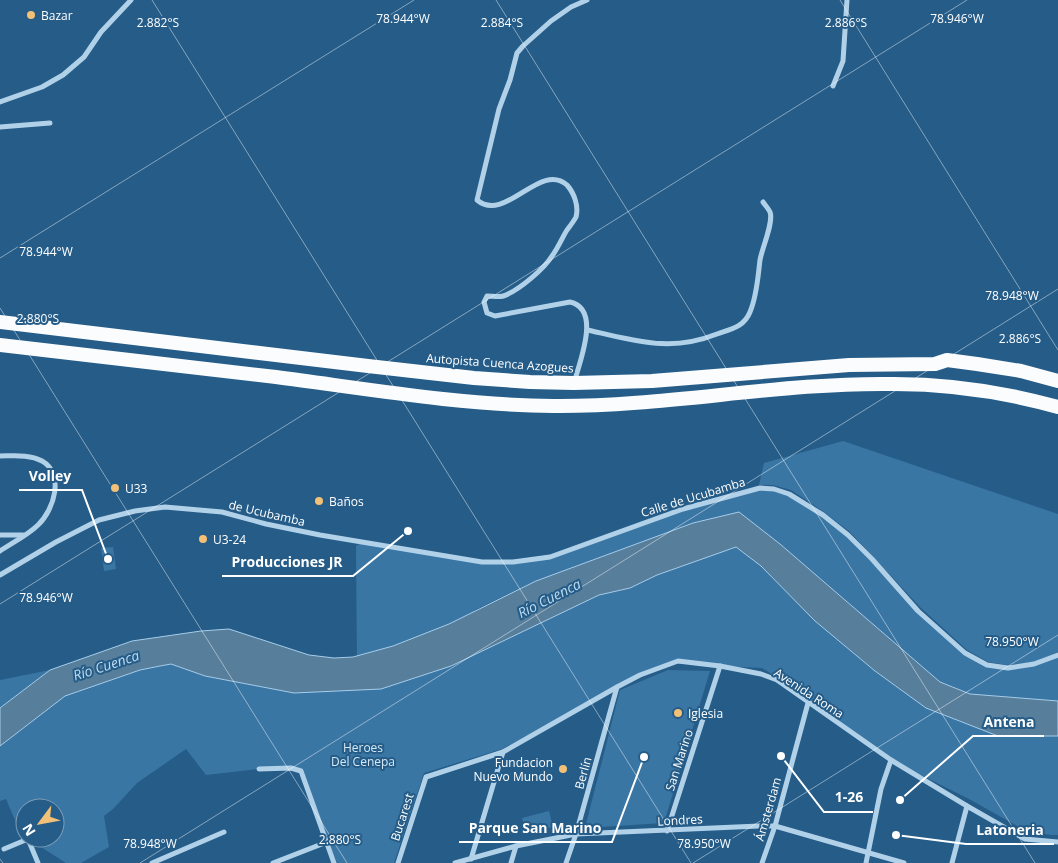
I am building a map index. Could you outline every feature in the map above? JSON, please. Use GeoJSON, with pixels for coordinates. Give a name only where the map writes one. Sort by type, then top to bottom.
{"type":"FeatureCollection","features":[{"type":"Feature","properties":{"kind":"highway","name":"Autopista Cuenca Azogues"},"geometry":{"type":"LineString","coordinates":[[0,322],[455,376],[530,382],[574,383],[663,380],[836,366],[935,364],[947,360],[1006,368],[1058,381]]}},
{"type":"Feature","properties":{"kind":"highway"},"geometry":{"type":"LineString","coordinates":[[0,345],[269,376],[394,394],[517,405],[616,405],[783,389],[895,384],[970,388],[1004,393],[1058,407]]}},
{"type":"Feature","properties":{"kind":"street"},"geometry":{"type":"LineString","coordinates":[[0,102],[42,87],[63,75],[84,58],[101,32],[131,0]]}},
{"type":"Feature","properties":{"kind":"street"},"geometry":{"type":"LineString","coordinates":[[574,383],[586,346],[587,330],[580,306],[570,302],[495,316],[487,313],[484,302],[487,296],[505,296],[538,272],[552,258],[576,218],[574,196],[566,185],[556,179],[543,181],[521,195],[494,206],[483,205],[477,200],[499,109],[510,80],[517,53],[551,21],[587,0]]}},
{"type":"Feature","properties":{"kind":"street"},"geometry":{"type":"LineString","coordinates":[[833,86],[843,61],[847,0]]}},
{"type":"Feature","properties":{"kind":"street"},"geometry":{"type":"LineString","coordinates":[[0,127],[50,122]]}},
{"type":"Feature","properties":{"kind":"street"},"geometry":{"type":"LineString","coordinates":[[587,330],[647,344],[682,344],[710,338],[736,328],[744,322],[750,312],[762,250],[770,226],[771,213],[763,202]]}},
{"type":"Feature","properties":{"kind":"street"},"geometry":{"type":"LineString","coordinates":[[0,456],[31,457],[43,462],[51,470],[56,485],[47,513],[38,525],[0,551]]}},
{"type":"Feature","properties":{"kind":"street","name":"Calle de Ucubamba"},"geometry":{"type":"LineString","coordinates":[[482,562],[513,562],[550,557],[683,509],[760,488],[774,489],[789,494],[806,504],[848,535],[918,611],[965,653],[987,665],[1008,668],[1034,664],[1058,655]]}},
{"type":"Feature","properties":{"kind":"street","name":"de Ucubamba"},"geometry":{"type":"LineString","coordinates":[[0,575],[99,520],[135,511],[165,507],[222,512],[301,531],[482,562]]}},
{"type":"Feature","properties":{"kind":"street"},"geometry":{"type":"LineString","coordinates":[[0,535],[23,535]]}},
{"type":"Feature","properties":{"kind":"street","name":"Avenida Roma"},"geometry":{"type":"LineString","coordinates":[[426,776],[503,752],[640,675],[678,661],[720,666],[761,674],[777,680],[891,760],[967,806],[1025,839],[1058,842]]}},
{"type":"Feature","properties":{"kind":"street","name":"San Marino"},"geometry":{"type":"LineString","coordinates":[[667,831],[720,666]]}},
{"type":"Feature","properties":{"kind":"street","name":"Berlín"},"geometry":{"type":"LineString","coordinates":[[566,863],[576,834],[617,687]]}},
{"type":"Feature","properties":{"kind":"street","name":"Ámsterdam"},"geometry":{"type":"LineString","coordinates":[[762,863],[775,826],[808,703]]}},
{"type":"Feature","properties":{"kind":"street"},"geometry":{"type":"LineString","coordinates":[[471,859],[503,752]]}},
{"type":"Feature","properties":{"kind":"street"},"geometry":{"type":"LineString","coordinates":[[866,863],[881,789],[891,760]]}},
{"type":"Feature","properties":{"kind":"street"},"geometry":{"type":"LineString","coordinates":[[259,769],[291,768],[301,771],[334,863]]}},
{"type":"Feature","properties":{"kind":"street","name":"Bucarest"},"geometry":{"type":"LineString","coordinates":[[398,863],[426,776]]}},
{"type":"Feature","properties":{"kind":"street"},"geometry":{"type":"LineString","coordinates":[[952,863],[967,806]]}},
{"type":"Feature","properties":{"kind":"street","name":"Londres"},"geometry":{"type":"LineString","coordinates":[[457,863],[516,846],[576,834],[775,826],[904,863]]}},
{"type":"Feature","properties":{"kind":"street"},"geometry":{"type":"LineString","coordinates":[[152,863],[224,832]]}},
{"type":"Feature","properties":{"kind":"street"},"geometry":{"type":"LineString","coordinates":[[4,849],[28,839],[38,863]]}},
{"type":"Feature","properties":{"kind":"street"},"geometry":{"type":"LineString","coordinates":[[273,863],[327,842]]}},
{"type":"Feature","properties":{"kind":"street"},"geometry":{"type":"LineString","coordinates":[[511,863],[516,846]]}},
{"type":"Feature","properties":{"kind":"green space"},"geometry":{"type":"Polygon","coordinates":[[[843,441],[1058,514],[1058,652],[1034,662],[1007,665],[988,662],[967,650],[921,608],[850,532],[791,490],[773,485],[759,485],[764,463],[843,441]]]}},
{"type":"Feature","properties":{"kind":"green space"},"geometry":{"type":"Polygon","coordinates":[[[760,488],[789,494],[848,535],[918,611],[965,653],[987,665],[1008,668],[1034,664],[1058,655],[1058,701],[970,694],[940,682],[780,544],[739,513],[693,523],[536,581],[475,610],[469,617],[357,666],[356,546],[363,542],[482,562],[550,557],[683,509],[760,488]]]}},
{"type":"Feature","properties":{"kind":"green space"},"geometry":{"type":"Polygon","coordinates":[[[113,547],[116,569],[104,571],[101,548],[113,547]]]}},
{"type":"Feature","properties":{"kind":"green space","name":"Heroes Del Cenepa"},"geometry":{"type":"Polygon","coordinates":[[[736,547],[761,566],[815,621],[875,671],[926,708],[998,736],[1058,736],[1058,835],[1026,831],[969,799],[891,760],[808,703],[777,677],[762,668],[678,661],[617,687],[502,749],[424,773],[394,863],[337,863],[301,771],[259,769],[206,775],[186,749],[137,783],[104,816],[109,847],[81,863],[66,863],[43,848],[65,848],[65,798],[15,798],[15,820],[6,799],[0,801],[0,746],[65,696],[140,670],[171,664],[205,676],[294,693],[451,666],[599,595],[630,588],[657,575],[729,548],[730,550],[736,547]]]}},
{"type":"Feature","properties":{"kind":"green space"},"geometry":{"type":"Polygon","coordinates":[[[50,670],[0,708],[0,680],[50,670]]]}},
{"type":"Feature","properties":{"kind":"green space"},"geometry":{"type":"Polygon","coordinates":[[[668,670],[710,671],[664,823],[585,828],[620,690],[668,670]]]}},
{"type":"Feature","properties":{"kind":"green space"},"geometry":{"type":"Polygon","coordinates":[[[549,811],[553,827],[526,834],[522,818],[549,811]]]}},
{"type":"Feature","properties":{"kind":"water","name":"Río Cuenca"},"geometry":{"type":"Polygon","coordinates":[[[739,512],[780,544],[940,682],[970,694],[1058,701],[1058,736],[998,736],[926,708],[875,671],[815,621],[761,566],[736,547],[657,575],[630,588],[599,595],[451,666],[381,689],[294,693],[205,676],[171,664],[140,670],[65,696],[0,746],[0,708],[50,670],[132,641],[229,629],[309,655],[334,658],[353,657],[393,646],[449,624],[536,581],[693,523],[739,512]]]}},
{"type":"Feature","properties":{"kind":"place","name":"Bazar"},"geometry":{"type":"Point","coordinates":[31,15]}},
{"type":"Feature","properties":{"kind":"place","name":"U33"},"geometry":{"type":"Point","coordinates":[115,488]}},
{"type":"Feature","properties":{"kind":"place","name":"Baños"},"geometry":{"type":"Point","coordinates":[319,501]}},
{"type":"Feature","properties":{"kind":"place","name":"Producciones JR"},"geometry":{"type":"Point","coordinates":[408,531]}},
{"type":"Feature","properties":{"kind":"place","name":"U3-24"},"geometry":{"type":"Point","coordinates":[203,539]}},
{"type":"Feature","properties":{"kind":"place","name":"Volley"},"geometry":{"type":"Point","coordinates":[108,559]}},
{"type":"Feature","properties":{"kind":"place","name":"Iglesia"},"geometry":{"type":"Point","coordinates":[678,713]}},
{"type":"Feature","properties":{"kind":"place","name":"1-26"},"geometry":{"type":"Point","coordinates":[781,756]}},
{"type":"Feature","properties":{"kind":"place","name":"Parque San Marino"},"geometry":{"type":"Point","coordinates":[644,757]}},
{"type":"Feature","properties":{"kind":"place","name":"Fundacion Nuevo Mundo"},"geometry":{"type":"Point","coordinates":[563,769]}},
{"type":"Feature","properties":{"kind":"place","name":"Antena"},"geometry":{"type":"Point","coordinates":[900,800]}},
{"type":"Feature","properties":{"kind":"place","name":"Latoneria"},"geometry":{"type":"Point","coordinates":[896,835]}}]}
